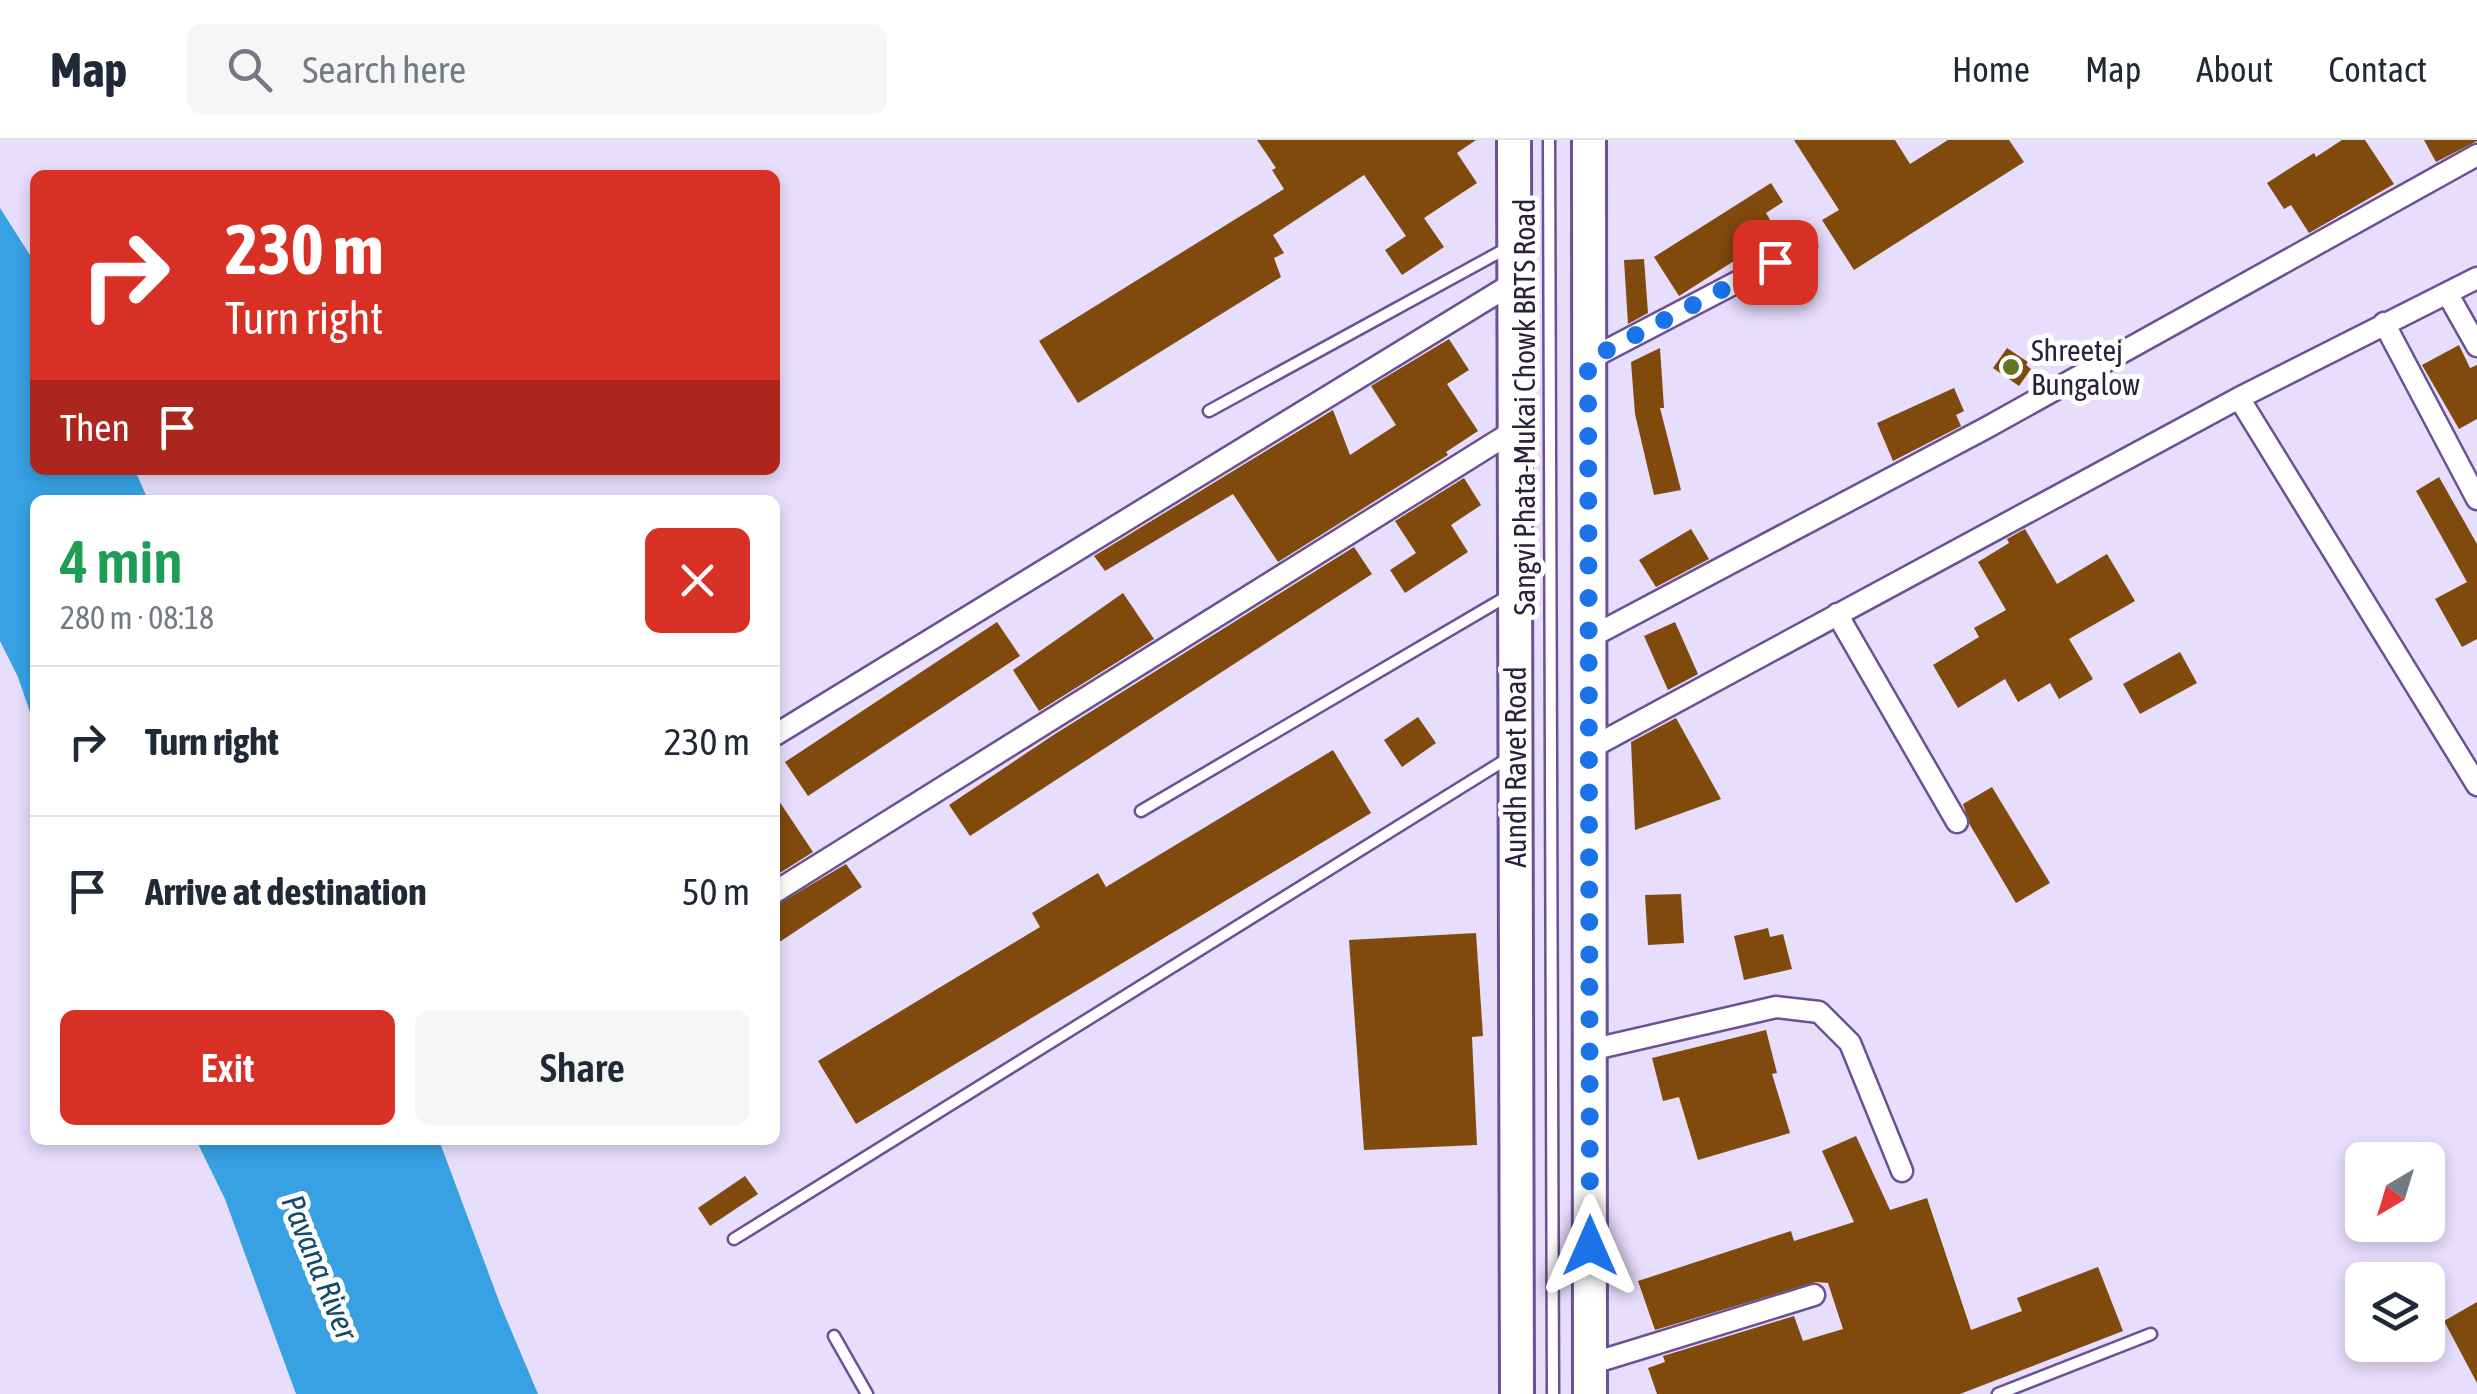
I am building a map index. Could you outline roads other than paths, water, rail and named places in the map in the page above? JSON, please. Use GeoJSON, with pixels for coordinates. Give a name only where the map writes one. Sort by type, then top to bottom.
{"type":"FeatureCollection","features":[{"type":"Feature","properties":{"kind":"main road","name":"Aundh Ravet Road"},"geometry":{"type":"LineString","coordinates":[[1514,140],[1517,1394]]}},
{"type":"Feature","properties":{"kind":"main road"},"geometry":{"type":"LineString","coordinates":[[1589,140],[1590,1379]]}},
{"type":"Feature","properties":{"kind":"street"},"geometry":{"type":"LineString","coordinates":[[1589,638],[1986,428],[2477,155]]}},
{"type":"Feature","properties":{"kind":"street"},"geometry":{"type":"LineString","coordinates":[[1588,360],[1806,246]]}},
{"type":"Feature","properties":{"kind":"street"},"geometry":{"type":"LineString","coordinates":[[1589,749],[2239,398],[2477,278]]}},
{"type":"Feature","properties":{"kind":"street"},"geometry":{"type":"LineString","coordinates":[[780,732],[1514,282]]}},
{"type":"Feature","properties":{"kind":"street"},"geometry":{"type":"LineString","coordinates":[[2448,293],[2477,346]]}},
{"type":"Feature","properties":{"kind":"street"},"geometry":{"type":"LineString","coordinates":[[2384,323],[2477,499]]}},
{"type":"Feature","properties":{"kind":"street"},"geometry":{"type":"LineString","coordinates":[[2239,398],[2477,786]]}},
{"type":"Feature","properties":{"kind":"street"},"geometry":{"type":"LineString","coordinates":[[780,889],[1514,430]]}},
{"type":"Feature","properties":{"kind":"street"},"geometry":{"type":"LineString","coordinates":[[1837,614],[1958,822]]}},
{"type":"Feature","properties":{"kind":"street"},"geometry":{"type":"LineString","coordinates":[[1590,1050],[1776,1007],[1819,1012],[1850,1043],[1902,1171]]}},
{"type":"Feature","properties":{"kind":"street"},"geometry":{"type":"LineString","coordinates":[[1590,1379],[1814,1295]]}},
{"type":"Feature","properties":{"kind":"lane","name":"Sangvi Phata-Mukai Chowk BRTS Road"},"geometry":{"type":"LineString","coordinates":[[1550,140],[1553,1394]]}},
{"type":"Feature","properties":{"kind":"lane"},"geometry":{"type":"LineString","coordinates":[[1209,411],[1514,244]]}},
{"type":"Feature","properties":{"kind":"lane"},"geometry":{"type":"LineString","coordinates":[[1141,811],[1515,592]]}},
{"type":"Feature","properties":{"kind":"lane"},"geometry":{"type":"LineString","coordinates":[[734,1239],[1516,754]]}},
{"type":"Feature","properties":{"kind":"lane"},"geometry":{"type":"LineString","coordinates":[[1998,1394],[2151,1334]]}},
{"type":"Feature","properties":{"kind":"lane"},"geometry":{"type":"LineString","coordinates":[[834,1336],[867,1394]]}},
{"type":"Feature","properties":{"kind":"water"},"geometry":{"type":"Polygon","coordinates":[[[0,208],[30,255],[30,475],[137,475],[146,495],[30,495],[30,712],[0,641],[0,208]]]}},
{"type":"Feature","properties":{"kind":"water","name":"Pavana River"},"geometry":{"type":"Polygon","coordinates":[[[198,1145],[441,1145],[538,1394],[296,1394],[225,1199],[198,1145]]]}},
{"type":"Feature","properties":{"kind":"place","name":"Shreetej Bungalow"},"geometry":{"type":"Point","coordinates":[2011,367]}}]}
